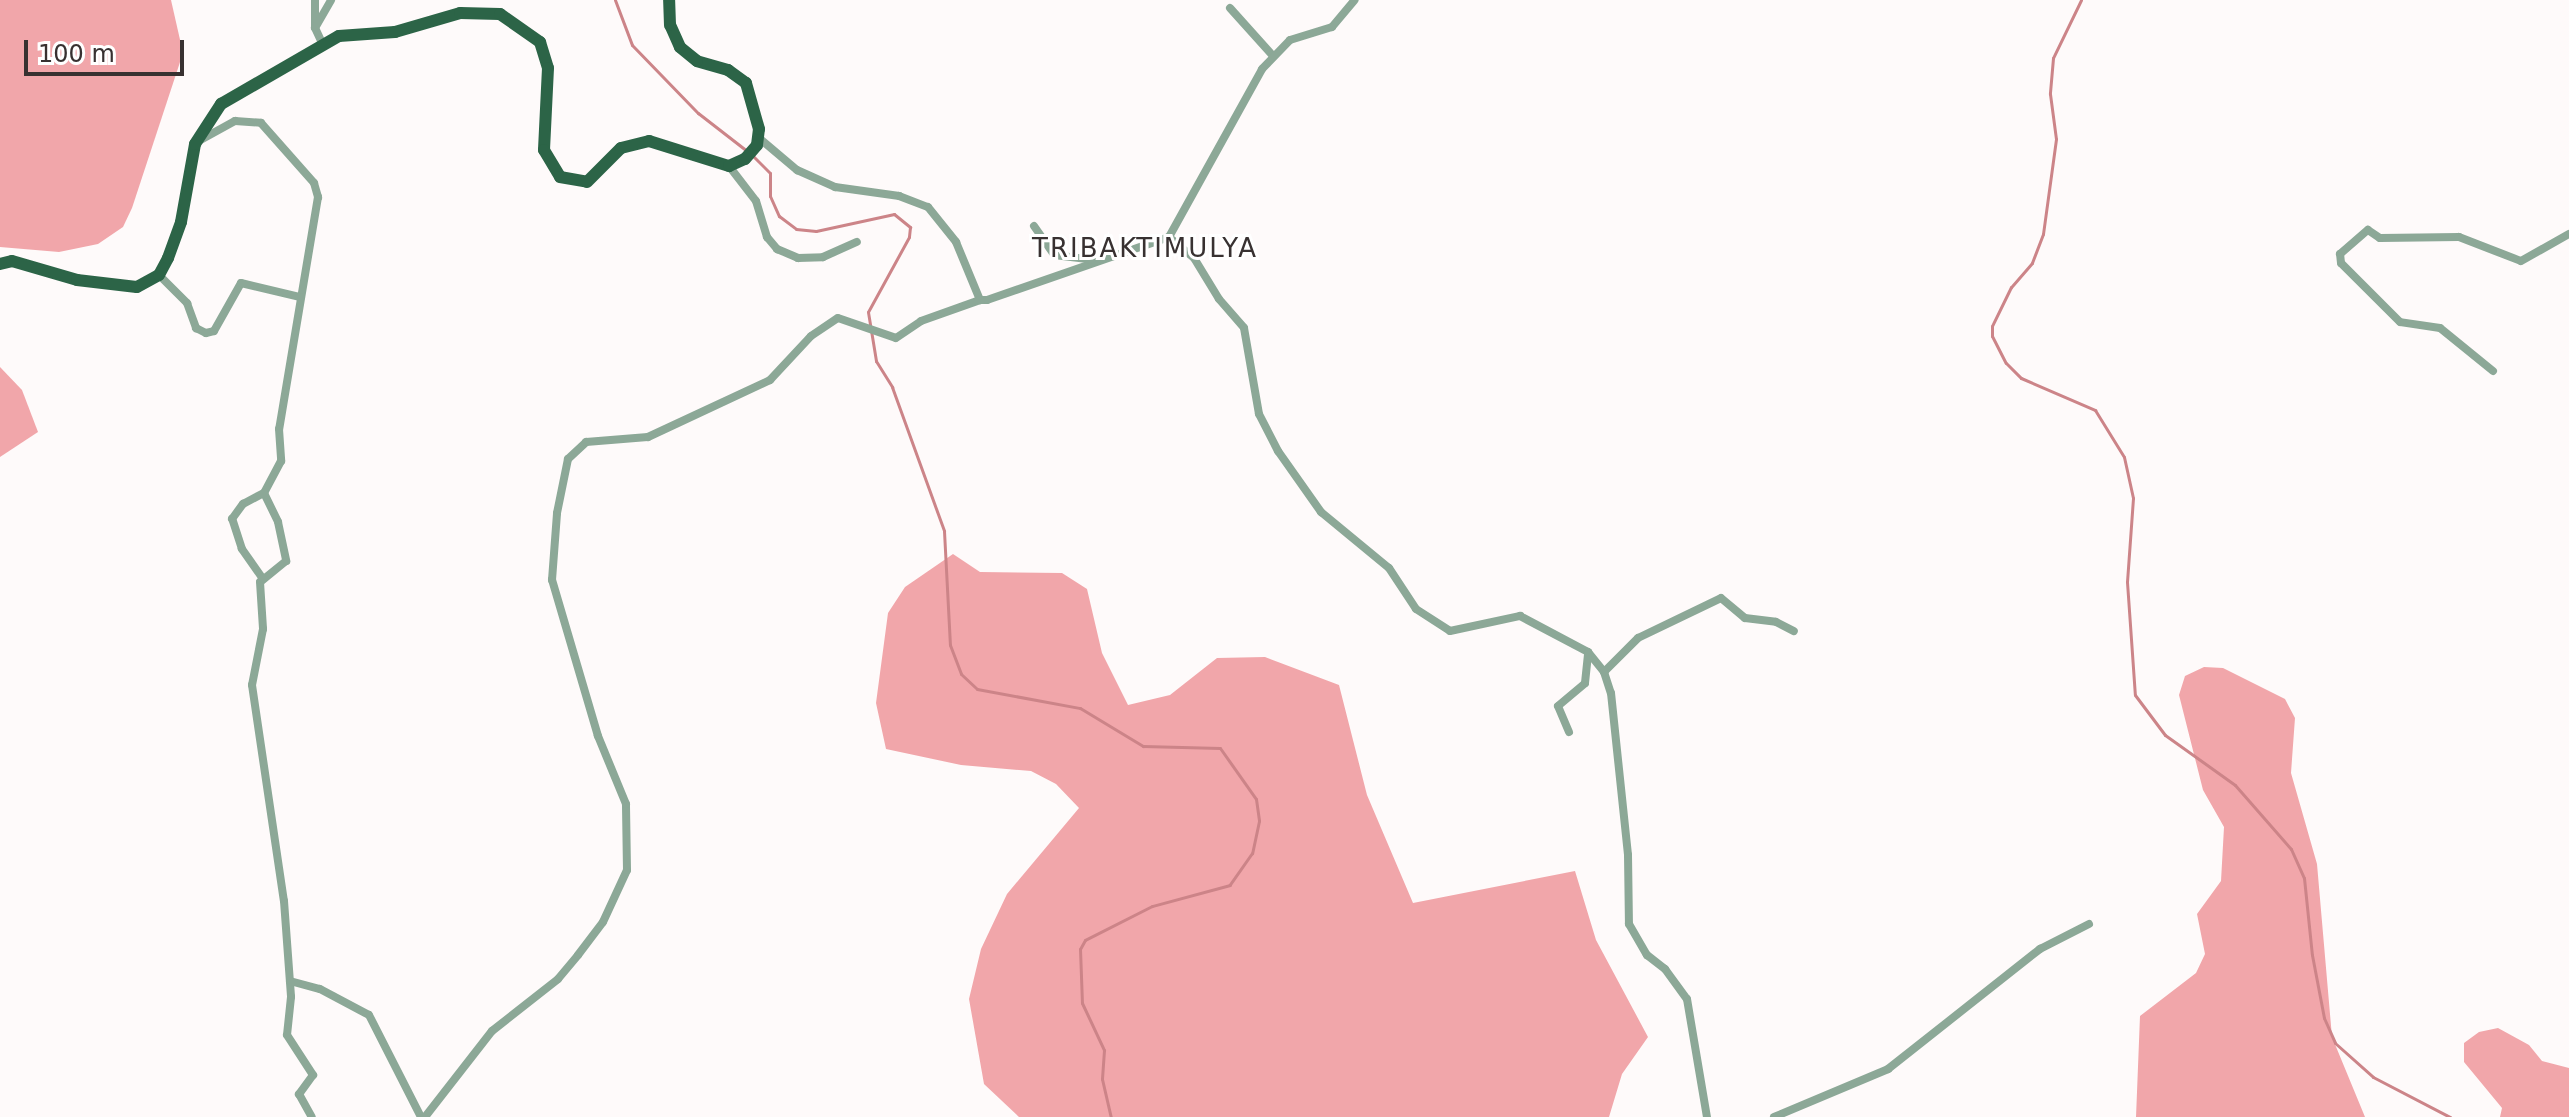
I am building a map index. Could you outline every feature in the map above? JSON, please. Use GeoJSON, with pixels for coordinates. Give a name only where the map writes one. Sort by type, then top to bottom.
{"type":"FeatureCollection","features":[{"type":"Feature","properties":{"kind":"main road"},"geometry":{"type":"LineString","coordinates":[[0,264],[12,261],[119,288],[137,287],[159,275],[181,222],[195,144],[221,104],[339,36],[395,32],[460,13],[500,14],[530,31],[543,48],[549,93],[544,150],[560,177],[587,182],[621,148],[649,141],[729,166],[749,156],[759,138],[746,83],[728,70],[697,61],[680,47],[670,25],[669,0]]}},
{"type":"Feature","properties":{"kind":"street"},"geometry":{"type":"LineString","coordinates":[[315,0],[315,28],[323,45]]}},
{"type":"Feature","properties":{"kind":"street"},"geometry":{"type":"LineString","coordinates":[[315,28],[331,0]]}},
{"type":"Feature","properties":{"kind":"street"},"geometry":{"type":"LineString","coordinates":[[290,981],[334,995],[374,1021],[423,1117],[492,1031],[573,962],[603,922],[627,870],[626,804],[598,736],[552,580],[563,473],[572,453],[596,438],[648,437],[770,380],[811,336],[838,318],[896,338],[921,321],[980,300],[1019,291],[1093,260],[1169,237],[1247,93],[1273,56],[1290,40],[1332,27],[1355,0]]}},
{"type":"Feature","properties":{"kind":"street"},"geometry":{"type":"LineString","coordinates":[[1230,8],[1273,56]]}},
{"type":"Feature","properties":{"kind":"street"},"geometry":{"type":"LineString","coordinates":[[195,144],[235,121],[261,123],[314,183],[318,197],[279,429],[281,461],[264,493],[243,504],[232,519],[242,549],[263,579],[263,629],[252,685],[284,901],[290,981],[287,1035],[313,1075],[299,1094],[312,1117]]}},
{"type":"Feature","properties":{"kind":"street"},"geometry":{"type":"LineString","coordinates":[[759,138],[797,170],[835,187],[899,196],[928,207],[956,242],[980,300]]}},
{"type":"Feature","properties":{"kind":"street"},"geometry":{"type":"LineString","coordinates":[[729,166],[756,201],[767,237],[777,249],[798,258],[823,257],[857,242]]}},
{"type":"Feature","properties":{"kind":"street"},"geometry":{"type":"LineString","coordinates":[[1034,226],[1054,255],[1093,260]]}},
{"type":"Feature","properties":{"kind":"street"},"geometry":{"type":"LineString","coordinates":[[2493,371],[2440,328],[2400,322],[2341,263],[2340,254],[2368,230],[2380,238],[2459,237],[2521,261],[2569,234]]}},
{"type":"Feature","properties":{"kind":"street"},"geometry":{"type":"LineString","coordinates":[[1169,237],[1194,258],[1244,328],[1259,414],[1278,451],[1321,512],[1389,568],[1416,609],[1450,631],[1520,616],[1588,652],[1604,672],[1611,693],[1628,855],[1629,924],[1647,955],[1665,969],[1687,999],[1707,1117]]}},
{"type":"Feature","properties":{"kind":"street"},"geometry":{"type":"LineString","coordinates":[[159,275],[187,303],[196,328],[206,333],[214,331],[245,282],[300,297]]}},
{"type":"Feature","properties":{"kind":"street"},"geometry":{"type":"LineString","coordinates":[[263,579],[286,561],[278,522],[264,493]]}},
{"type":"Feature","properties":{"kind":"street"},"geometry":{"type":"LineString","coordinates":[[1604,672],[1638,638],[1719,599],[1745,618],[1776,622],[1794,631]]}},
{"type":"Feature","properties":{"kind":"street"},"geometry":{"type":"LineString","coordinates":[[1569,732],[1558,706],[1585,683],[1588,652]]}},
{"type":"Feature","properties":{"kind":"street"},"geometry":{"type":"LineString","coordinates":[[1774,1117],[1888,1069],[2040,949],[2089,924]]}},
{"type":"Feature","properties":{"kind":"shaded area"},"geometry":{"type":"Polygon","coordinates":[[[0,0],[171,0],[183,53],[132,208],[123,227],[98,244],[59,252],[0,247],[0,0]]]}},
{"type":"Feature","properties":{"kind":"shaded area"},"geometry":{"type":"Polygon","coordinates":[[[0,367],[22,390],[38,432],[0,457],[0,367]]]}},
{"type":"Feature","properties":{"kind":"shaded area"},"geometry":{"type":"Polygon","coordinates":[[[953,554],[980,572],[1062,573],[1087,589],[1102,653],[1128,705],[1170,695],[1217,658],[1265,657],[1339,685],[1367,795],[1413,903],[1575,871],[1596,940],[1648,1037],[1622,1074],[1609,1117],[1019,1117],[984,1084],[969,999],[981,949],[1007,894],[1079,808],[1056,784],[1031,771],[961,765],[886,749],[876,703],[888,613],[905,587],[953,554]]]}},
{"type":"Feature","properties":{"kind":"shaded area"},"geometry":{"type":"Polygon","coordinates":[[[2204,667],[2223,668],[2285,699],[2295,718],[2291,773],[2317,864],[2332,1037],[2365,1117],[2136,1117],[2140,1016],[2196,973],[2205,954],[2197,914],[2221,881],[2224,827],[2203,790],[2179,695],[2185,676],[2204,667]]]}},
{"type":"Feature","properties":{"kind":"shaded area"},"geometry":{"type":"Polygon","coordinates":[[[2498,1028],[2529,1045],[2542,1061],[2569,1068],[2569,1117],[2500,1117],[2502,1108],[2464,1062],[2464,1043],[2479,1032],[2498,1028]]]}},
{"type":"Feature","properties":{"kind":"waterway"},"geometry":{"type":"LineString","coordinates":[[615,0],[632,45],[698,113],[747,151]]}},
{"type":"Feature","properties":{"kind":"waterway"},"geometry":{"type":"LineString","coordinates":[[2081,0],[2053,58],[2050,94],[2056,139],[2043,234],[2032,263],[2011,287],[1992,326],[1992,336],[2006,363],[2021,378],[2095,410],[2124,457],[2133,498],[2127,582],[2135,695],[2165,735],[2235,785],[2291,849],[2304,878],[2312,955],[2324,1018],[2335,1043],[2373,1077],[2450,1117]]}},
{"type":"Feature","properties":{"kind":"waterway"},"geometry":{"type":"LineString","coordinates":[[753,156],[770,173],[770,196],[779,216],[796,229],[816,231],[894,214],[910,227],[909,237],[868,312],[876,361],[892,387],[944,531],[950,645],[961,674],[977,689],[1080,708],[1143,746],[1220,748],[1256,799],[1259,821],[1252,853],[1230,885],[1152,906],[1085,940],[1080,949],[1082,1003],[1104,1050],[1102,1079],[1111,1117]]}},
{"type":"Feature","properties":{"kind":"district","name":"TRIBAKTIMULYA"},"geometry":{"type":"Point","coordinates":[1145,249]}}]}
